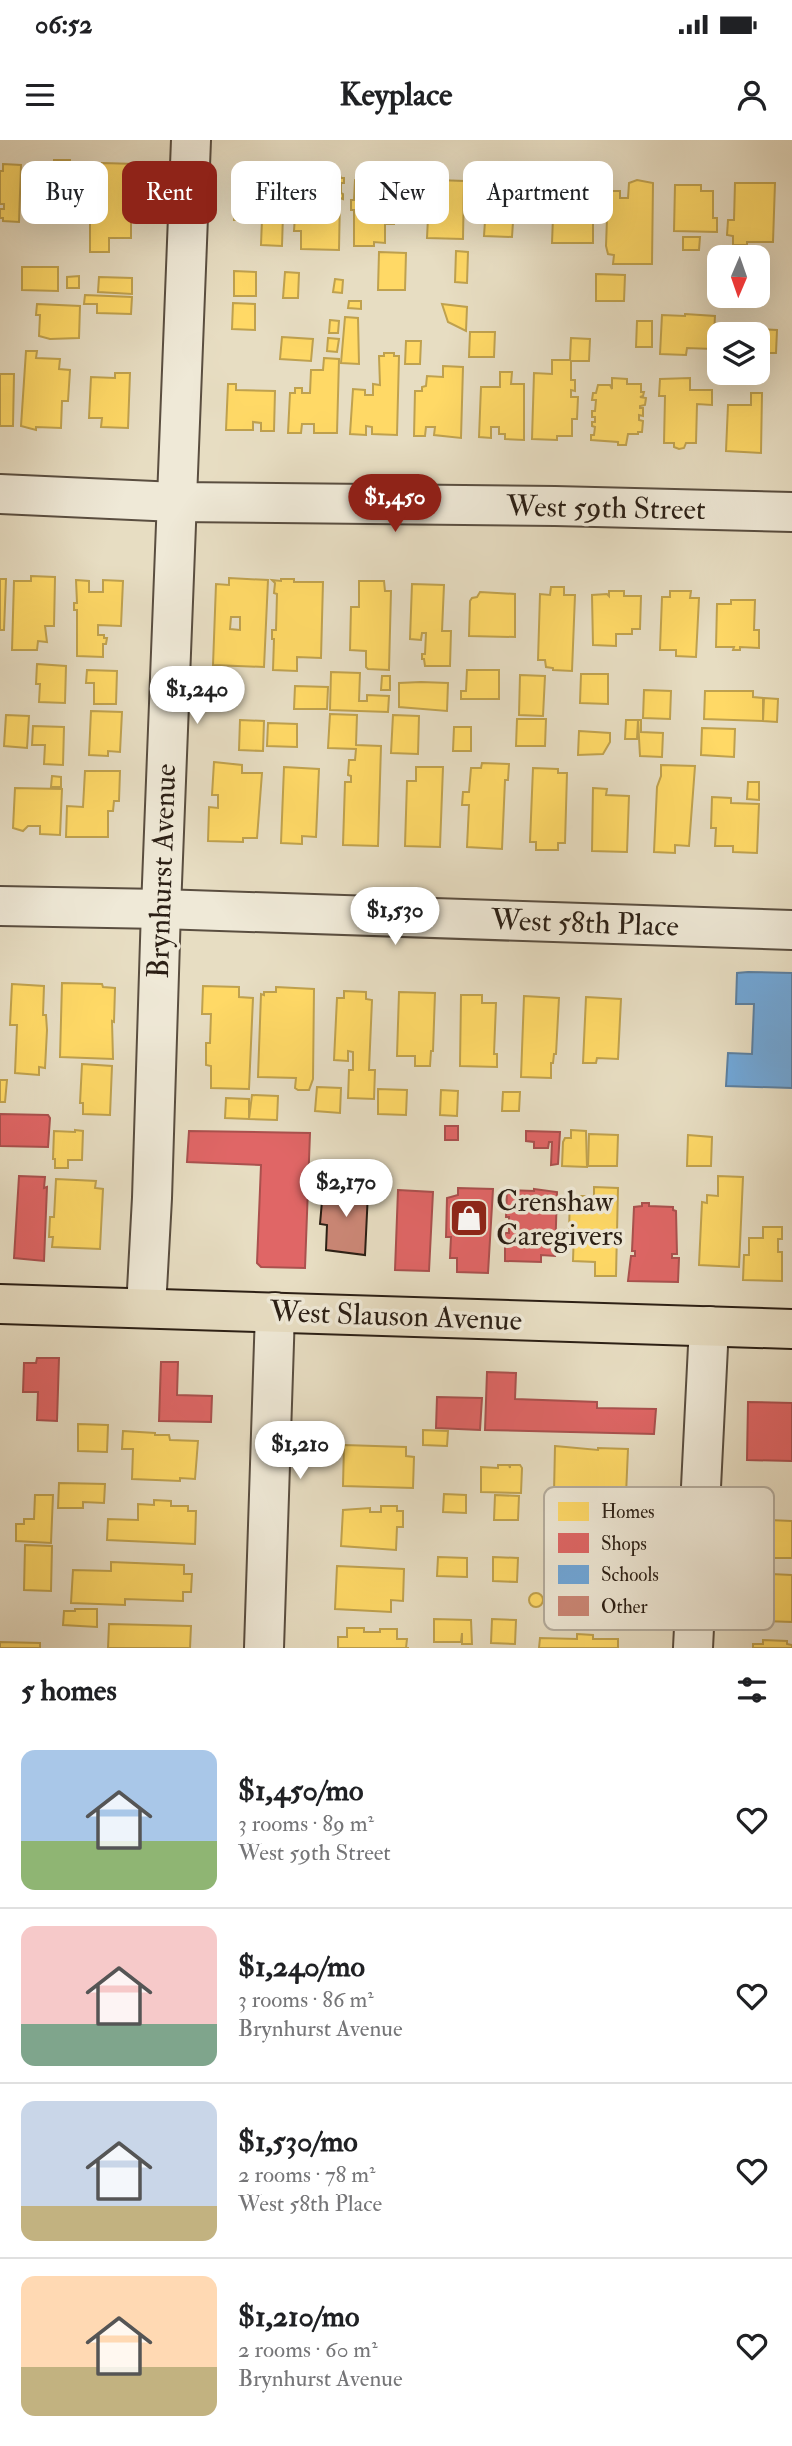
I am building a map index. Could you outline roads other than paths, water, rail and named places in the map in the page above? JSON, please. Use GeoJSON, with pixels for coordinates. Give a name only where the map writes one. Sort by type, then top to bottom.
{"type":"FeatureCollection","features":[{"type":"Feature","properties":{"kind":"main road","name":"West Slauson Avenue"},"geometry":{"type":"LineString","coordinates":[[0,1304],[792,1329]]}},
{"type":"Feature","properties":{"kind":"street","name":"Brynhurst Avenue"},"geometry":{"type":"LineString","coordinates":[[146,1308],[191,140]]}},
{"type":"Feature","properties":{"kind":"street","name":"West 59th Street"},"geometry":{"type":"LineString","coordinates":[[0,494],[176,502],[555,506],[792,512]]}},
{"type":"Feature","properties":{"kind":"street","name":"West 58th Place"},"geometry":{"type":"LineString","coordinates":[[0,906],[792,930]]}},
{"type":"Feature","properties":{"kind":"street"},"geometry":{"type":"LineString","coordinates":[[264,1648],[275,1312]]}},
{"type":"Feature","properties":{"kind":"street"},"geometry":{"type":"LineString","coordinates":[[701,1487],[709,1326]]}},
{"type":"Feature","properties":{"kind":"street"},"geometry":{"type":"LineString","coordinates":[[693,1648],[694,1630]]}},
{"type":"Feature","properties":{"kind":"place","name":"Crenshaw Caregivers"},"geometry":{"type":"Point","coordinates":[469,1218]}}]}
